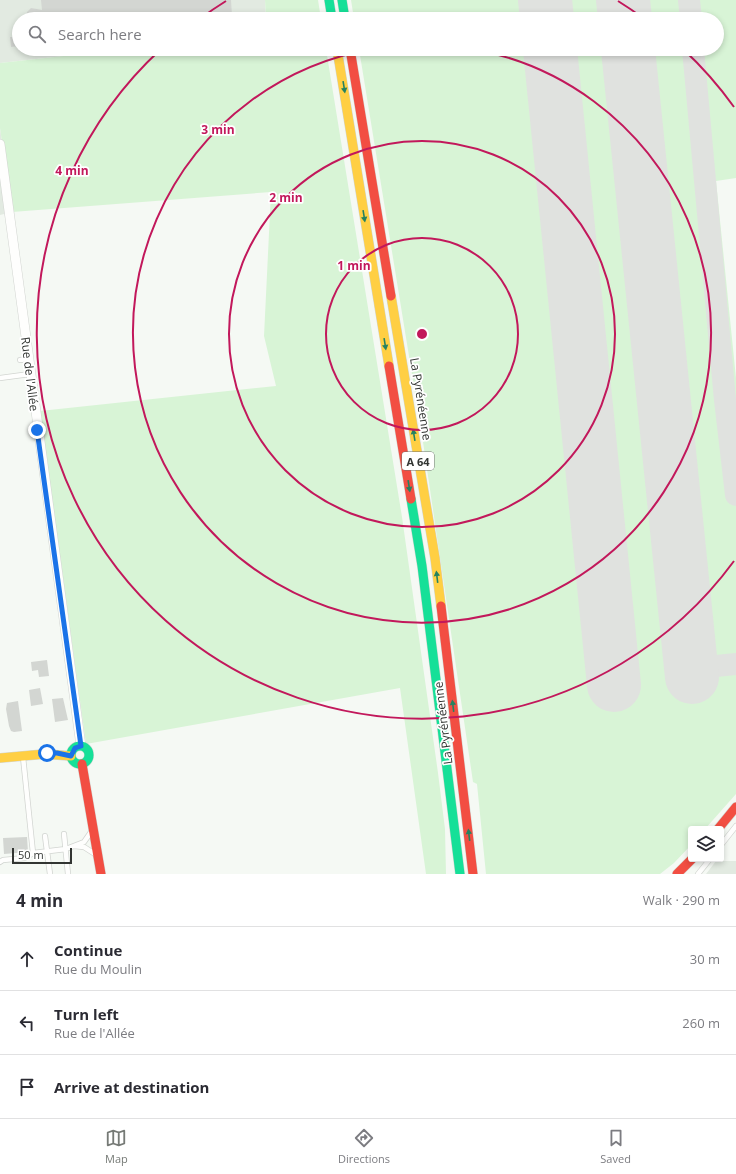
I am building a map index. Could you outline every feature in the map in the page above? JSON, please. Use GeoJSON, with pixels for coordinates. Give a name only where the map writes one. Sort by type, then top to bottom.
{"type":"FeatureCollection","features":[{"type":"Feature","properties":{"kind":"main road"},"geometry":{"type":"LineString","coordinates":[[329,0],[331,12]]}},
{"type":"Feature","properties":{"kind":"main road"},"geometry":{"type":"LineString","coordinates":[[342,0],[344,12]]}},
{"type":"Feature","properties":{"kind":"main road","name":"La Pyrénéenne"},"geometry":{"type":"LineString","coordinates":[[338,56],[422,566],[460,874]]}},
{"type":"Feature","properties":{"kind":"main road","name":"La Pyrénéenne"},"geometry":{"type":"LineString","coordinates":[[351,56],[435,558],[473,874]]}},
{"type":"Feature","properties":{"kind":"main road"},"geometry":{"type":"LineString","coordinates":[[81,746],[87,750],[89,755],[87,761],[82,764],[74,762],[71,756],[75,748],[81,746]]}},
{"type":"Feature","properties":{"kind":"main road"},"geometry":{"type":"LineString","coordinates":[[0,758],[57,753],[71,756]]}},
{"type":"Feature","properties":{"kind":"main road"},"geometry":{"type":"LineString","coordinates":[[82,764],[101,874]]}},
{"type":"Feature","properties":{"kind":"main road"},"geometry":{"type":"LineString","coordinates":[[721,826],[736,808]]}},
{"type":"Feature","properties":{"kind":"main road"},"geometry":{"type":"LineString","coordinates":[[677,874],[689,862]]}},
{"type":"Feature","properties":{"kind":"street","name":"Rue de l'Allée"},"geometry":{"type":"LineString","coordinates":[[0,144],[2,178],[24,360],[30,374],[81,746]]}},
{"type":"Feature","properties":{"kind":"lane"},"geometry":{"type":"LineString","coordinates":[[0,378],[30,374]]}},
{"type":"Feature","properties":{"kind":"lane"},"geometry":{"type":"LineString","coordinates":[[23,756],[32,853]]}},
{"type":"Feature","properties":{"kind":"lane"},"geometry":{"type":"LineString","coordinates":[[724,841],[736,826]]}},
{"type":"Feature","properties":{"kind":"lane"},"geometry":{"type":"LineString","coordinates":[[0,861],[25,858],[32,853],[66,849],[84,842],[93,828]]}},
{"type":"Feature","properties":{"kind":"lane"},"geometry":{"type":"LineString","coordinates":[[64,834],[68,874]]}},
{"type":"Feature","properties":{"kind":"lane"},"geometry":{"type":"LineString","coordinates":[[45,836],[50,874]]}},
{"type":"Feature","properties":{"kind":"lane"},"geometry":{"type":"LineString","coordinates":[[72,846],[84,847],[97,856]]}},
{"type":"Feature","properties":{"kind":"lane"},"geometry":{"type":"LineString","coordinates":[[698,874],[708,862]]}},
{"type":"Feature","properties":{"kind":"shaded area"},"geometry":{"type":"Polygon","coordinates":[[[0,0],[265,0],[266,12],[12,12],[12,56],[64,56],[0,63],[0,0]]]}},
{"type":"Feature","properties":{"kind":"shaded area"},"geometry":{"type":"Polygon","coordinates":[[[0,128],[12,212],[0,215],[0,128]]]}},
{"type":"Feature","properties":{"kind":"shaded area"},"geometry":{"type":"Polygon","coordinates":[[[736,861],[736,874],[706,874],[715,862],[736,861]]]}},
{"type":"Feature","properties":{"kind":"green space"},"geometry":{"type":"Polygon","coordinates":[[[265,0],[318,0],[320,12],[266,12],[265,0]]]}},
{"type":"Feature","properties":{"kind":"green space"},"geometry":{"type":"Polygon","coordinates":[[[351,0],[736,0],[736,178],[716,181],[736,378],[736,794],[708,826],[688,826],[688,848],[674,863],[660,874],[486,874],[477,784],[473,782],[423,442],[360,56],[724,56],[724,12],[353,12],[351,0]]]}},
{"type":"Feature","properties":{"kind":"green space"},"geometry":{"type":"Polygon","coordinates":[[[64,56],[327,56],[402,517],[445,829],[446,874],[426,874],[400,688],[86,744],[40,411],[276,386],[264,336],[271,192],[12,212],[0,128],[0,63],[64,56]]]}},
{"type":"Feature","properties":{"kind":"building"},"geometry":{"type":"Polygon","coordinates":[[[41,0],[231,0],[232,12],[27,12],[31,8],[42,10],[41,0]]]}},
{"type":"Feature","properties":{"kind":"building"},"geometry":{"type":"Polygon","coordinates":[[[10,37],[12,37],[12,47],[10,37]]]}},
{"type":"Feature","properties":{"kind":"building"},"geometry":{"type":"Polygon","coordinates":[[[47,660],[49,676],[39,677],[38,670],[32,671],[31,662],[47,660]]]}},
{"type":"Feature","properties":{"kind":"building"},"geometry":{"type":"Polygon","coordinates":[[[40,688],[43,704],[31,706],[29,690],[40,688]]]}},
{"type":"Feature","properties":{"kind":"building"},"geometry":{"type":"Polygon","coordinates":[[[63,698],[68,720],[55,722],[52,699],[63,698]]]}},
{"type":"Feature","properties":{"kind":"building"},"geometry":{"type":"Polygon","coordinates":[[[18,701],[22,731],[14,732],[11,731],[9,726],[6,709],[7,703],[18,701]]]}},
{"type":"Feature","properties":{"kind":"building"},"geometry":{"type":"Polygon","coordinates":[[[27,837],[28,852],[4,854],[3,838],[27,837]]]}},
{"type":"Feature","properties":{"kind":"taxiway"},"geometry":{"type":"LineString","coordinates":[[689,0],[690,12]]}},
{"type":"Feature","properties":{"kind":"taxiway"},"geometry":{"type":"LineString","coordinates":[[694,56],[725,400],[736,495]]}},
{"type":"Feature","properties":{"kind":"taxiway"},"geometry":{"type":"LineString","coordinates":[[697,668],[736,664]]}},
{"type":"Feature","properties":{"kind":"runway"},"geometry":{"type":"LineString","coordinates":[[545,0],[546,12]]}},
{"type":"Feature","properties":{"kind":"runway"},"geometry":{"type":"LineString","coordinates":[[623,0],[624,12]]}},
{"type":"Feature","properties":{"kind":"runway"},"geometry":{"type":"LineString","coordinates":[[551,56],[614,685]]}},
{"type":"Feature","properties":{"kind":"runway"},"geometry":{"type":"LineString","coordinates":[[629,56],[692,677]]}},
{"type":"Feature","properties":{"kind":"traffic: fast"},"geometry":{"type":"LineString","coordinates":[[329,0],[331,12]]}},
{"type":"Feature","properties":{"kind":"traffic: fast"},"geometry":{"type":"LineString","coordinates":[[342,0],[344,12]]}},
{"type":"Feature","properties":{"kind":"traffic: fast"},"geometry":{"type":"LineString","coordinates":[[411,499],[422,566],[460,874]]}},
{"type":"Feature","properties":{"kind":"traffic: fast"},"geometry":{"type":"LineString","coordinates":[[80,746],[86,749],[89,755],[86,761],[80,764],[74,761],[71,755],[74,749],[80,746]]}},
{"type":"Feature","properties":{"kind":"traffic: slow"},"geometry":{"type":"LineString","coordinates":[[338,56],[389,366]]}},
{"type":"Feature","properties":{"kind":"traffic: slow"},"geometry":{"type":"LineString","coordinates":[[391,296],[435,558],[441,606]]}},
{"type":"Feature","properties":{"kind":"traffic: slow"},"geometry":{"type":"LineString","coordinates":[[0,758],[45,754],[71,756]]}},
{"type":"Feature","properties":{"kind":"traffic: jam"},"geometry":{"type":"LineString","coordinates":[[351,56],[391,296]]}},
{"type":"Feature","properties":{"kind":"traffic: jam"},"geometry":{"type":"LineString","coordinates":[[389,366],[411,499]]}},
{"type":"Feature","properties":{"kind":"traffic: jam"},"geometry":{"type":"LineString","coordinates":[[441,606],[473,874]]}},
{"type":"Feature","properties":{"kind":"traffic: jam"},"geometry":{"type":"LineString","coordinates":[[82,764],[101,874]]}},
{"type":"Feature","properties":{"kind":"traffic: jam"},"geometry":{"type":"LineString","coordinates":[[720,826],[736,807]]}},
{"type":"Feature","properties":{"kind":"traffic: jam"},"geometry":{"type":"LineString","coordinates":[[677,874],[689,862]]}},
{"type":"Feature","properties":{"kind":"route"},"geometry":{"type":"LineString","coordinates":[[37,430],[81,746],[78,746],[73,750],[71,756],[57,753],[47,753]]}}]}
